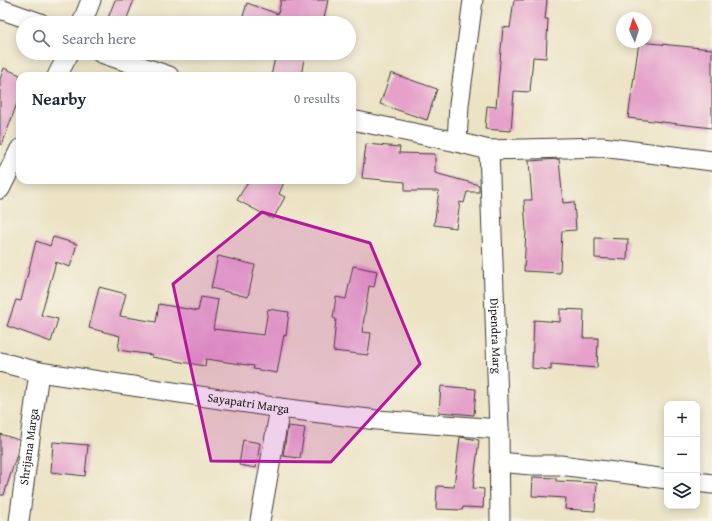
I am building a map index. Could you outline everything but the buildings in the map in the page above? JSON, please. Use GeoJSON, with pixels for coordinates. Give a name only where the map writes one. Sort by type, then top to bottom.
{"type":"FeatureCollection","features":[{"type":"Feature","properties":{"kind":"street"},"geometry":{"type":"LineString","coordinates":[[84,16],[90,0]]}},
{"type":"Feature","properties":{"kind":"street"},"geometry":{"type":"LineString","coordinates":[[457,142],[459,105],[473,0]]}},
{"type":"Feature","properties":{"kind":"street"},"geometry":{"type":"LineString","coordinates":[[0,9],[20,16]]}},
{"type":"Feature","properties":{"kind":"street"},"geometry":{"type":"LineString","coordinates":[[59,72],[65,60]]}},
{"type":"Feature","properties":{"kind":"street"},"geometry":{"type":"LineString","coordinates":[[122,60],[157,72]]}},
{"type":"Feature","properties":{"kind":"street"},"geometry":{"type":"LineString","coordinates":[[356,121],[489,150],[602,148],[712,161]]}},
{"type":"Feature","properties":{"kind":"street","name":"Dipendra Marg"},"geometry":{"type":"LineString","coordinates":[[489,150],[499,429],[500,521]]}},
{"type":"Feature","properties":{"kind":"street"},"geometry":{"type":"LineString","coordinates":[[0,189],[16,157]]}},
{"type":"Feature","properties":{"kind":"street","name":"Sayapatri Marga"},"geometry":{"type":"LineString","coordinates":[[0,362],[39,372],[280,408],[377,420],[499,429]]}},
{"type":"Feature","properties":{"kind":"street","name":"Shrijana Marga"},"geometry":{"type":"LineString","coordinates":[[19,521],[39,372]]}},
{"type":"Feature","properties":{"kind":"street"},"geometry":{"type":"LineString","coordinates":[[260,521],[280,408]]}},
{"type":"Feature","properties":{"kind":"street"},"geometry":{"type":"LineString","coordinates":[[499,462],[560,466],[664,479]]}},
{"type":"Feature","properties":{"kind":"street"},"geometry":{"type":"LineString","coordinates":[[700,482],[712,484]]}},
{"type":"Feature","properties":{"kind":"highlighted area"},"geometry":{"type":"Polygon","coordinates":[[[262,212],[370,243],[420,364],[331,462],[211,461],[173,284],[262,212]]]}}]}
